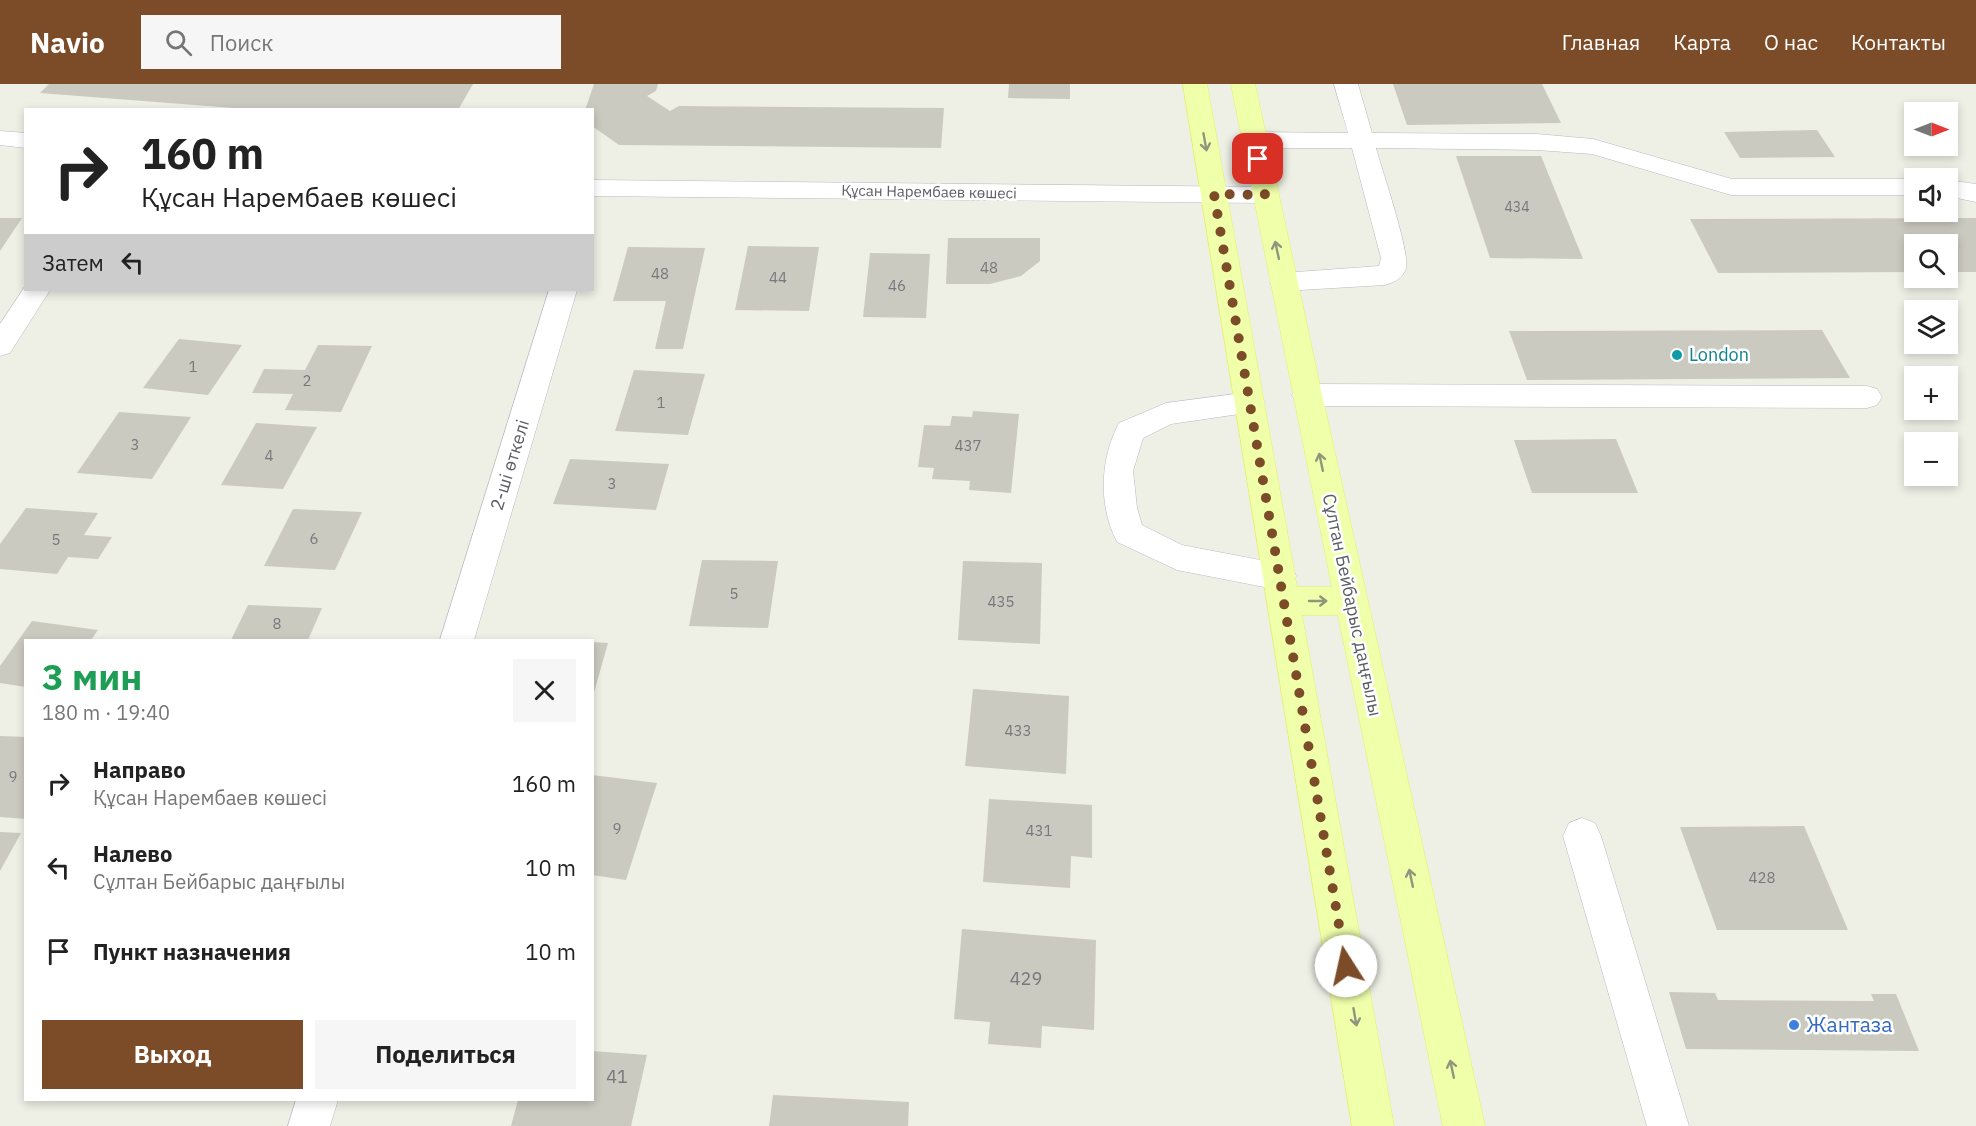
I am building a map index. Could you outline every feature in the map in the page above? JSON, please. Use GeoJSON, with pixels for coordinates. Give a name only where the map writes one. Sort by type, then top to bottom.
{"type":"FeatureCollection","features":[{"type":"Feature","properties":{"kind":"main road"},"geometry":{"type":"LineString","coordinates":[[1195,84],[1373,1126]]}},
{"type":"Feature","properties":{"kind":"main road","name":"Сұлтан Бейбарыс даңғылы"},"geometry":{"type":"LineString","coordinates":[[1242,84],[1464,1126]]}},
{"type":"Feature","properties":{"kind":"main road"},"geometry":{"type":"LineString","coordinates":[[1282,588],[1351,601]]}},
{"type":"Feature","properties":{"kind":"street"},"geometry":{"type":"LineString","coordinates":[[1283,282],[1385,276],[1392,270],[1394,258],[1346,84]]}},
{"type":"Feature","properties":{"kind":"street"},"geometry":{"type":"LineString","coordinates":[[0,138],[24,141]]}},
{"type":"Feature","properties":{"kind":"street"},"geometry":{"type":"LineString","coordinates":[[1255,140],[1536,142],[1593,147],[1731,186],[1904,187]]}},
{"type":"Feature","properties":{"kind":"street"},"geometry":{"type":"LineString","coordinates":[[1958,189],[1976,194]]}},
{"type":"Feature","properties":{"kind":"street","name":"Құсан Нарембаев көшесі"},"geometry":{"type":"LineString","coordinates":[[594,190],[1265,195]]}},
{"type":"Feature","properties":{"kind":"street"},"geometry":{"type":"LineString","coordinates":[[0,346],[35,291]]}},
{"type":"Feature","properties":{"kind":"street","name":"2-ші өткелі"},"geometry":{"type":"LineString","coordinates":[[457,639],[563,291]]}},
{"type":"Feature","properties":{"kind":"street"},"geometry":{"type":"LineString","coordinates":[[1307,395],[1867,397]]}},
{"type":"Feature","properties":{"kind":"street"},"geometry":{"type":"LineString","coordinates":[[1250,403],[1166,414],[1130,431],[1118,471],[1121,508],[1128,533],[1177,556],[1282,588]]}},
{"type":"Feature","properties":{"kind":"street"},"geometry":{"type":"LineString","coordinates":[[1582,836],[1668,1126]]}},
{"type":"Feature","properties":{"kind":"street"},"geometry":{"type":"LineString","coordinates":[[309,1126],[317,1101]]}},
{"type":"Feature","properties":{"kind":"building"},"geometry":{"type":"Polygon","coordinates":[[[49,84],[473,84],[459,108],[232,108],[40,93],[49,84]]]}},
{"type":"Feature","properties":{"kind":"building"},"geometry":{"type":"Polygon","coordinates":[[[594,84],[658,84],[656,91],[647,96],[670,111],[679,106],[944,108],[941,148],[619,145],[594,127],[594,108],[586,108],[594,84]]]}},
{"type":"Feature","properties":{"kind":"building"},"geometry":{"type":"Polygon","coordinates":[[[1009,84],[1070,84],[1070,99],[1008,98],[1009,84]]]}},
{"type":"Feature","properties":{"kind":"building"},"geometry":{"type":"Polygon","coordinates":[[[1393,84],[1542,84],[1561,123],[1407,125],[1393,84]]]}},
{"type":"Feature","properties":{"kind":"building"},"geometry":{"type":"Polygon","coordinates":[[[1817,130],[1835,157],[1740,158],[1724,132],[1817,130]]]}},
{"type":"Feature","properties":{"kind":"building"},"geometry":{"type":"Polygon","coordinates":[[[1456,156],[1541,156],[1583,259],[1490,258],[1456,156]]]}},
{"type":"Feature","properties":{"kind":"building"},"geometry":{"type":"Polygon","coordinates":[[[0,218],[22,218],[0,251],[0,218]]]}},
{"type":"Feature","properties":{"kind":"building"},"geometry":{"type":"Polygon","coordinates":[[[1904,218],[1904,222],[1958,222],[1958,218],[1976,218],[1976,272],[1958,272],[1958,234],[1904,234],[1904,272],[1718,273],[1690,219],[1904,218]]]}},
{"type":"Feature","properties":{"kind":"building"},"geometry":{"type":"Polygon","coordinates":[[[948,238],[1040,238],[1040,261],[1021,276],[990,284],[946,284],[948,238]]]}},
{"type":"Feature","properties":{"kind":"building"},"geometry":{"type":"Polygon","coordinates":[[[748,246],[819,247],[809,311],[735,310],[748,246]]]}},
{"type":"Feature","properties":{"kind":"building"},"geometry":{"type":"Polygon","coordinates":[[[628,247],[705,248],[683,349],[655,349],[666,301],[613,301],[628,247]]]}},
{"type":"Feature","properties":{"kind":"building"},"geometry":{"type":"Polygon","coordinates":[[[870,253],[930,254],[926,318],[863,317],[870,253]]]}},
{"type":"Feature","properties":{"kind":"building","name":"London"},"geometry":{"type":"Polygon","coordinates":[[[1822,330],[1850,378],[1527,380],[1509,331],[1822,330]]]}},
{"type":"Feature","properties":{"kind":"building"},"geometry":{"type":"Polygon","coordinates":[[[179,339],[242,345],[208,395],[143,388],[179,339]]]}},
{"type":"Feature","properties":{"kind":"building"},"geometry":{"type":"Polygon","coordinates":[[[318,345],[372,346],[341,412],[285,410],[293,394],[252,393],[264,369],[305,370],[318,345]]]}},
{"type":"Feature","properties":{"kind":"building"},"geometry":{"type":"Polygon","coordinates":[[[634,370],[705,374],[688,435],[615,431],[634,370]]]}},
{"type":"Feature","properties":{"kind":"building"},"geometry":{"type":"Polygon","coordinates":[[[973,411],[1019,414],[1011,493],[969,490],[970,481],[932,479],[934,468],[918,467],[924,425],[950,426],[952,416],[972,417],[973,411]]]}},
{"type":"Feature","properties":{"kind":"building"},"geometry":{"type":"Polygon","coordinates":[[[119,412],[191,417],[152,479],[77,473],[119,412]]]}},
{"type":"Feature","properties":{"kind":"building"},"geometry":{"type":"Polygon","coordinates":[[[256,423],[317,427],[283,489],[221,485],[256,423]]]}},
{"type":"Feature","properties":{"kind":"building"},"geometry":{"type":"Polygon","coordinates":[[[1616,439],[1638,493],[1532,493],[1514,440],[1616,439]]]}},
{"type":"Feature","properties":{"kind":"building"},"geometry":{"type":"Polygon","coordinates":[[[570,459],[669,464],[656,510],[553,504],[570,459]]]}},
{"type":"Feature","properties":{"kind":"building"},"geometry":{"type":"Polygon","coordinates":[[[26,508],[98,513],[84,535],[112,537],[98,559],[68,557],[57,574],[0,569],[0,544],[26,508]]]}},
{"type":"Feature","properties":{"kind":"building"},"geometry":{"type":"Polygon","coordinates":[[[293,509],[362,512],[335,570],[264,566],[293,509]]]}},
{"type":"Feature","properties":{"kind":"building"},"geometry":{"type":"Polygon","coordinates":[[[702,560],[778,561],[768,628],[689,626],[702,560]]]}},
{"type":"Feature","properties":{"kind":"building"},"geometry":{"type":"Polygon","coordinates":[[[963,561],[1042,563],[1040,644],[958,640],[963,561]]]}},
{"type":"Feature","properties":{"kind":"building"},"geometry":{"type":"Polygon","coordinates":[[[248,605],[322,608],[308,639],[231,639],[248,605]]]}},
{"type":"Feature","properties":{"kind":"building"},"geometry":{"type":"Polygon","coordinates":[[[32,621],[98,630],[92,639],[24,639],[24,687],[0,683],[0,666],[32,621]]]}},
{"type":"Feature","properties":{"kind":"building"},"geometry":{"type":"Polygon","coordinates":[[[594,642],[608,643],[594,692],[594,642]]]}},
{"type":"Feature","properties":{"kind":"building"},"geometry":{"type":"Polygon","coordinates":[[[973,689],[1069,696],[1066,774],[965,766],[973,689]]]}},
{"type":"Feature","properties":{"kind":"building"},"geometry":{"type":"Polygon","coordinates":[[[0,736],[24,737],[24,819],[0,817],[0,736]]]}},
{"type":"Feature","properties":{"kind":"building"},"geometry":{"type":"Polygon","coordinates":[[[594,775],[657,783],[626,880],[594,875],[594,775]]]}},
{"type":"Feature","properties":{"kind":"building"},"geometry":{"type":"Polygon","coordinates":[[[989,799],[1092,805],[1092,858],[1071,856],[1070,888],[983,882],[989,799]]]}},
{"type":"Feature","properties":{"kind":"building"},"geometry":{"type":"Polygon","coordinates":[[[1804,826],[1848,930],[1717,930],[1680,827],[1804,826]]]}},
{"type":"Feature","properties":{"kind":"building"},"geometry":{"type":"Polygon","coordinates":[[[0,832],[21,833],[0,871],[0,832]]]}},
{"type":"Feature","properties":{"kind":"building"},"geometry":{"type":"Polygon","coordinates":[[[962,929],[1096,940],[1094,1030],[1042,1026],[1041,1048],[988,1044],[990,1022],[954,1019],[962,929]]]}},
{"type":"Feature","properties":{"kind":"building","name":"Жантаза"},"geometry":{"type":"Polygon","coordinates":[[[1669,992],[1715,993],[1718,1000],[1874,1001],[1871,994],[1896,994],[1919,1051],[1686,1049],[1669,992]]]}},
{"type":"Feature","properties":{"kind":"building"},"geometry":{"type":"Polygon","coordinates":[[[594,1051],[647,1055],[631,1126],[511,1126],[518,1101],[594,1101],[594,1051]]]}},
{"type":"Feature","properties":{"kind":"building"},"geometry":{"type":"Polygon","coordinates":[[[773,1095],[909,1102],[908,1126],[769,1126],[773,1095]]]}},
{"type":"Feature","properties":{"kind":"place","name":"London"},"geometry":{"type":"Point","coordinates":[1677,355]}},
{"type":"Feature","properties":{"kind":"place","name":"Жантаза"},"geometry":{"type":"Point","coordinates":[1794,1025]}},
{"type":"Feature","properties":{"kind":"route"},"geometry":{"type":"LineString","coordinates":[[1258,159],[1265,195],[1214,194],[1346,966]]}}]}
